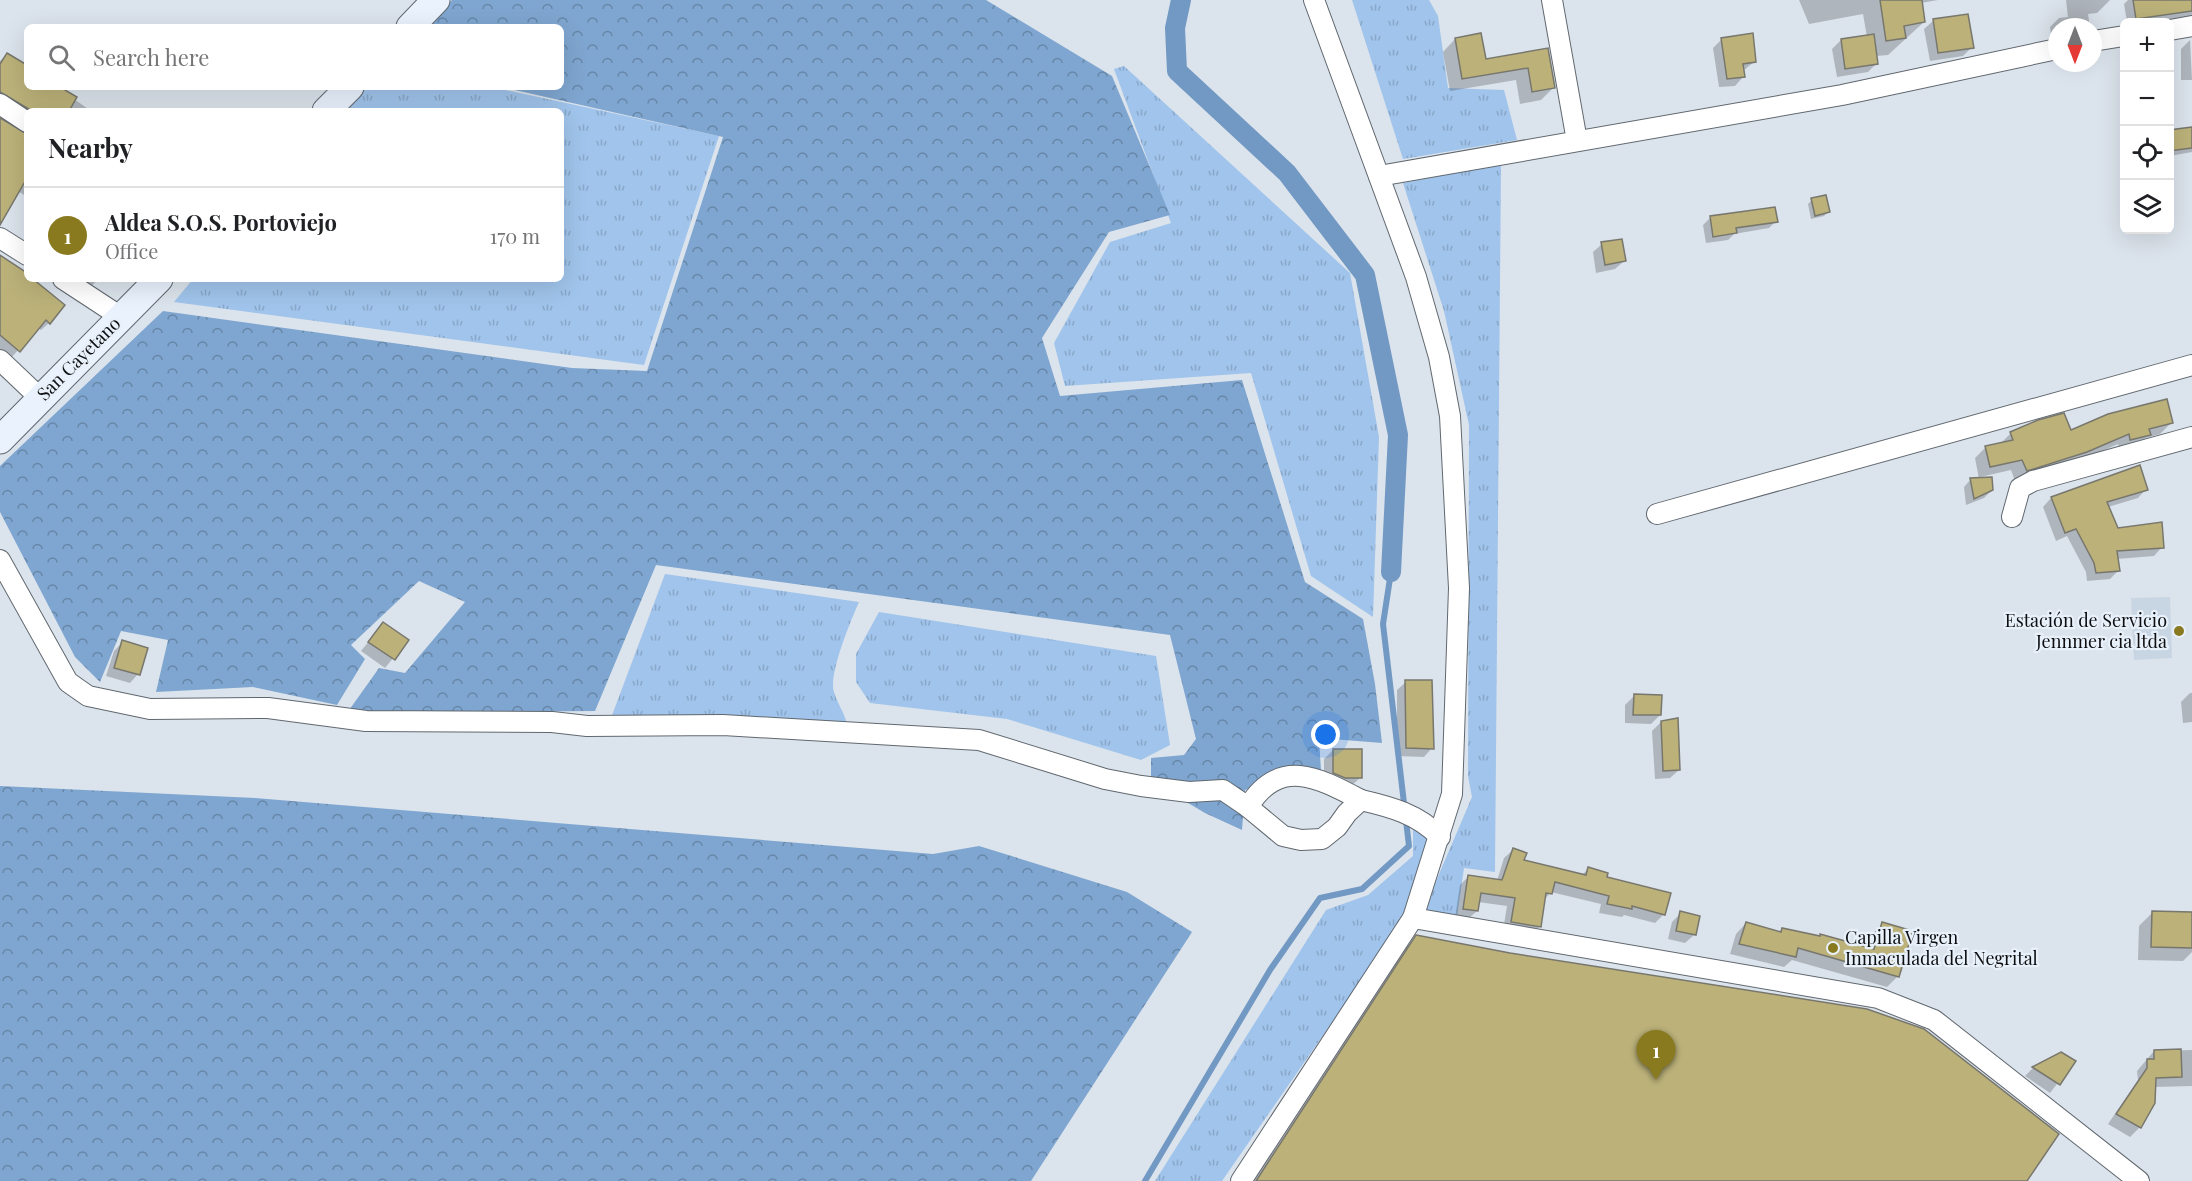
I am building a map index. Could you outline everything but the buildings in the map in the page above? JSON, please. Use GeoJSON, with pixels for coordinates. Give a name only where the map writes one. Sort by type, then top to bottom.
{"type":"FeatureCollection","features":[{"type":"Feature","properties":{"kind":"main road"},"geometry":{"type":"LineString","coordinates":[[413,24],[436,0]]}},
{"type":"Feature","properties":{"kind":"main road"},"geometry":{"type":"LineString","coordinates":[[329,108],[347,90]]}},
{"type":"Feature","properties":{"kind":"main road","name":"San Cayetano"},"geometry":{"type":"LineString","coordinates":[[0,440],[156,282]]}},
{"type":"Feature","properties":{"kind":"street"},"geometry":{"type":"LineString","coordinates":[[1240,1181],[1413,918],[1452,794],[1459,588],[1450,416],[1439,357],[1416,277],[1314,0]]}},
{"type":"Feature","properties":{"kind":"street"},"geometry":{"type":"LineString","coordinates":[[1552,0],[1577,141]]}},
{"type":"Feature","properties":{"kind":"street"},"geometry":{"type":"LineString","coordinates":[[2174,29],[2192,26]]}},
{"type":"Feature","properties":{"kind":"street"},"geometry":{"type":"LineString","coordinates":[[2102,40],[2120,37]]}},
{"type":"Feature","properties":{"kind":"street"},"geometry":{"type":"LineString","coordinates":[[1379,176],[1842,95],[2048,51]]}},
{"type":"Feature","properties":{"kind":"street"},"geometry":{"type":"LineString","coordinates":[[0,104],[24,120]]}},
{"type":"Feature","properties":{"kind":"street"},"geometry":{"type":"LineString","coordinates":[[0,238],[24,253]]}},
{"type":"Feature","properties":{"kind":"street"},"geometry":{"type":"LineString","coordinates":[[68,282],[121,317]]}},
{"type":"Feature","properties":{"kind":"street"},"geometry":{"type":"LineString","coordinates":[[0,360],[40,398]]}},
{"type":"Feature","properties":{"kind":"street"},"geometry":{"type":"LineString","coordinates":[[1657,514],[2192,365]]}},
{"type":"Feature","properties":{"kind":"street"},"geometry":{"type":"LineString","coordinates":[[2012,517],[2020,488],[2033,481],[2192,438]]}},
{"type":"Feature","properties":{"kind":"street"},"geometry":{"type":"LineString","coordinates":[[0,560],[68,682],[88,696],[150,709],[268,708],[366,722],[552,722],[587,726],[723,725],[979,740],[1105,779],[1189,792],[1222,790],[1248,807],[1283,836],[1301,840],[1322,839],[1361,800]]}},
{"type":"Feature","properties":{"kind":"street"},"geometry":{"type":"LineString","coordinates":[[1248,807],[1259,790],[1272,782],[1291,775],[1309,775],[1361,800],[1392,807],[1426,822],[1440,837]]}},
{"type":"Feature","properties":{"kind":"street"},"geometry":{"type":"LineString","coordinates":[[1413,918],[1878,998],[1934,1020],[2139,1181]]}},
{"type":"Feature","properties":{"kind":"shaded area"},"geometry":{"type":"Polygon","coordinates":[[[2170,597],[2172,658],[2134,660],[2131,598],[2170,597]]]}},
{"type":"Feature","properties":{"kind":"green space"},"geometry":{"type":"Polygon","coordinates":[[[452,0],[986,0],[1112,76],[1170,215],[1109,232],[1042,338],[1060,396],[1242,380],[1305,582],[1363,619],[1375,684],[1382,743],[1319,738],[1321,771],[1286,776],[1245,790],[1242,830],[1205,813],[1151,781],[1151,758],[1184,755],[1196,739],[1170,635],[656,565],[595,711],[347,713],[379,668],[405,673],[465,602],[419,581],[351,645],[365,659],[337,705],[253,687],[156,692],[168,640],[121,631],[100,682],[75,657],[0,512],[0,466],[163,311],[572,368],[647,371],[723,137],[514,90],[564,90],[564,24],[427,24],[452,0]]]}},
{"type":"Feature","properties":{"kind":"green space"},"geometry":{"type":"Polygon","coordinates":[[[1352,0],[1429,0],[1438,16],[1448,88],[1504,90],[1517,140],[1403,159],[1352,0]]]}},
{"type":"Feature","properties":{"kind":"green space"},"geometry":{"type":"Polygon","coordinates":[[[1124,66],[1350,273],[1379,437],[1373,617],[1311,576],[1251,373],[1065,386],[1054,343],[1110,242],[1171,223],[1114,69],[1124,66]]]}},
{"type":"Feature","properties":{"kind":"green space"},"geometry":{"type":"Polygon","coordinates":[[[352,90],[506,90],[719,136],[644,365],[174,302],[191,282],[564,282],[564,108],[336,108],[352,90]]]}},
{"type":"Feature","properties":{"kind":"green space"},"geometry":{"type":"Polygon","coordinates":[[[1501,164],[1495,872],[1464,868],[1457,917],[1422,914],[1472,797],[1468,776],[1469,425],[1444,311],[1403,183],[1501,164]]]}},
{"type":"Feature","properties":{"kind":"green space"},"geometry":{"type":"Polygon","coordinates":[[[665,574],[859,602],[841,647],[833,684],[848,731],[611,718],[665,574]]]}},
{"type":"Feature","properties":{"kind":"green space"},"geometry":{"type":"Polygon","coordinates":[[[879,612],[1156,656],[1170,745],[1141,760],[1007,719],[870,703],[856,682],[856,654],[879,612]]]}},
{"type":"Feature","properties":{"kind":"green space"},"geometry":{"type":"Polygon","coordinates":[[[0,786],[255,798],[933,854],[979,846],[1127,892],[1192,932],[1031,1181],[0,1181],[0,786]]]}},
{"type":"Feature","properties":{"kind":"green space"},"geometry":{"type":"Polygon","coordinates":[[[1413,828],[1436,842],[1405,917],[1222,1181],[1155,1181],[1326,910],[1368,895],[1413,856],[1413,828]]]}},
{"type":"Feature","properties":{"kind":"waterway"},"geometry":{"type":"LineString","coordinates":[[1181,0],[1175,28],[1177,71],[1287,173],[1365,275],[1398,435],[1391,572]]}},
{"type":"Feature","properties":{"kind":"waterway"},"geometry":{"type":"LineString","coordinates":[[1145,1181],[1270,970],[1320,898],[1362,889],[1409,846],[1383,624],[1391,572]]}},
{"type":"Feature","properties":{"kind":"place","name":"Estación de Servicio Jennmer cia ltda"},"geometry":{"type":"Point","coordinates":[2179,631]}},
{"type":"Feature","properties":{"kind":"place","name":"Capilla Virgen Inmaculada del Negrital"},"geometry":{"type":"Point","coordinates":[1833,948]}},
{"type":"Feature","properties":{"kind":"place","name":"Aldea S.O.S. Portoviejo"},"geometry":{"type":"Point","coordinates":[1656,1080]}}]}
